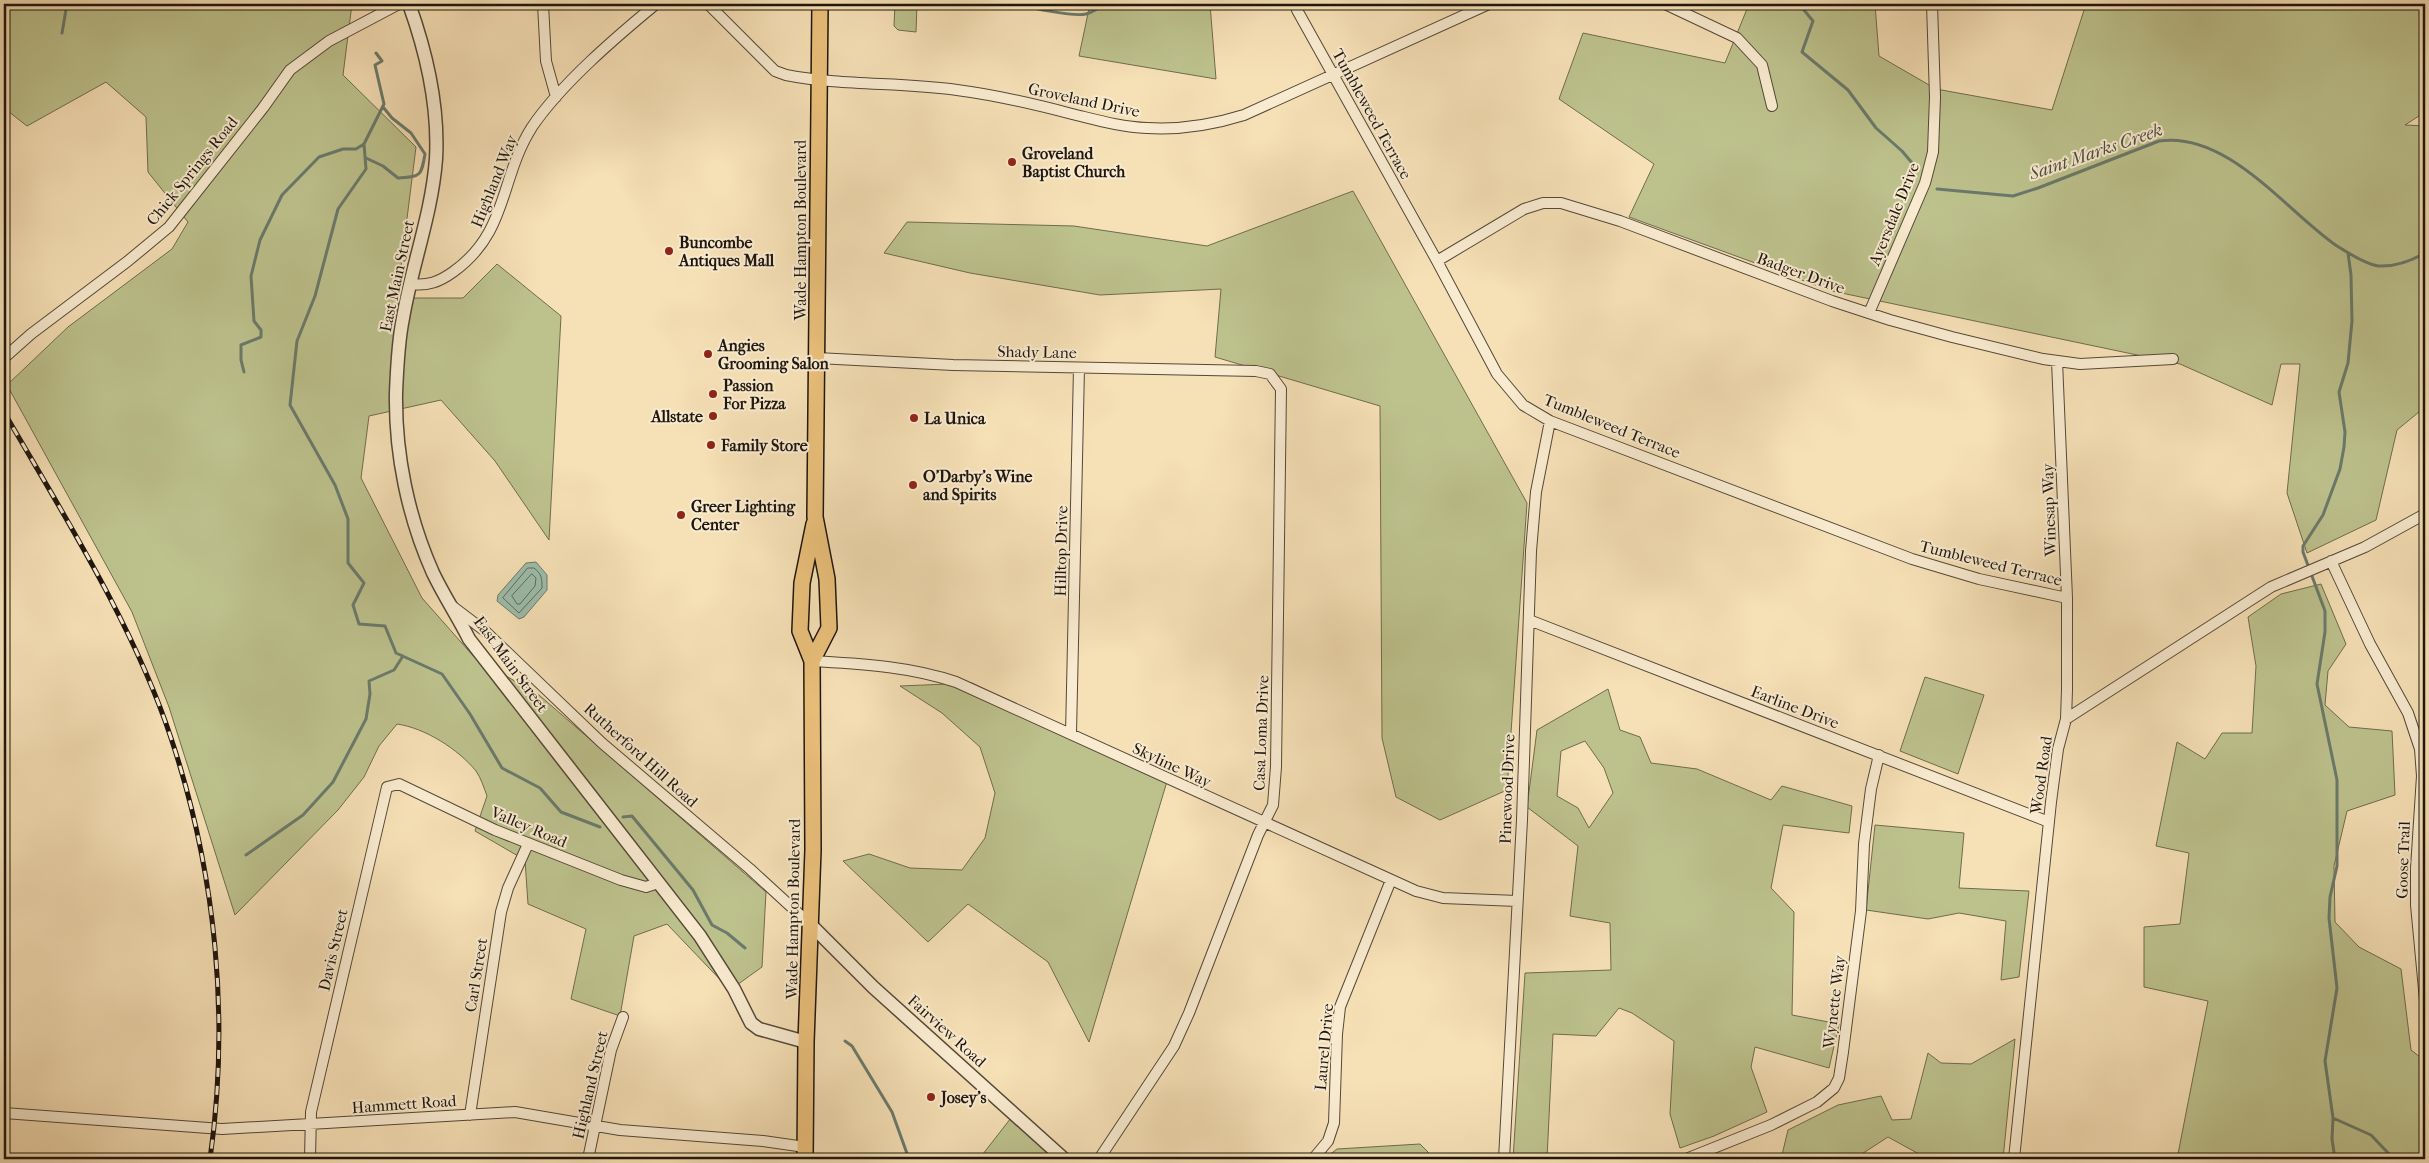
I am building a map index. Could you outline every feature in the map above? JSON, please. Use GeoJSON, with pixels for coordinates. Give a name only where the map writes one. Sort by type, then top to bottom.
{"type":"FeatureCollection","features":[{"type":"Feature","properties":{"kind":"main road","name":"Wade Hampton Boulevard"},"geometry":{"type":"LineString","coordinates":[[805,1153],[806,1042],[813,850],[812,661],[800,631],[802,583],[815,517],[820,4]]}},
{"type":"Feature","properties":{"kind":"main road","name":"Wade Hampton Boulevard"},"geometry":{"type":"LineString","coordinates":[[812,661],[829,628],[827,579],[815,517]]}},
{"type":"Feature","properties":{"kind":"street","name":"Chick Springs Road"},"geometry":{"type":"LineString","coordinates":[[4,358],[31,334],[128,262],[169,227],[263,108],[290,70],[329,41],[399,4]]}},
{"type":"Feature","properties":{"kind":"street","name":"East Main Street"},"geometry":{"type":"LineString","coordinates":[[409,4],[425,48],[434,104],[436,133],[431,194],[403,317],[398,355],[396,395],[401,460],[409,504],[420,540],[439,585],[483,660],[714,956],[750,1023],[759,1029],[806,1042]]}},
{"type":"Feature","properties":{"kind":"street"},"geometry":{"type":"LineString","coordinates":[[543,4],[546,61],[556,97]]}},
{"type":"Feature","properties":{"kind":"street","name":"Highland Way"},"geometry":{"type":"LineString","coordinates":[[411,284],[424,286],[443,278],[468,260],[485,242],[497,218],[522,146],[532,127],[556,97],[583,70],[656,4]]}},
{"type":"Feature","properties":{"kind":"street"},"geometry":{"type":"LineString","coordinates":[[708,4],[775,71],[819,81]]}},
{"type":"Feature","properties":{"kind":"street","name":"Groveland Drive"},"geometry":{"type":"LineString","coordinates":[[819,81],[955,90],[1016,100],[1116,124],[1173,128],[1208,124],[1244,115],[1489,4]]}},
{"type":"Feature","properties":{"kind":"street"},"geometry":{"type":"LineString","coordinates":[[1665,4],[1737,38],[1762,65],[1772,106]]}},
{"type":"Feature","properties":{"kind":"street","name":"Ayersdale Drive"},"geometry":{"type":"LineString","coordinates":[[1869,313],[1925,183],[1933,152],[1935,97],[1932,4]]}},
{"type":"Feature","properties":{"kind":"street","name":"Tumbleweed Terrace"},"geometry":{"type":"LineString","coordinates":[[1297,10],[1503,382],[1523,405],[1550,421],[1912,558],[1979,579],[2067,598]]}},
{"type":"Feature","properties":{"kind":"street","name":"Badger Drive"},"geometry":{"type":"LineString","coordinates":[[1437,261],[1524,209],[1543,203],[1561,203],[1620,221],[1869,313],[1952,336],[2057,361],[2101,365],[2173,359]]}},
{"type":"Feature","properties":{"kind":"street","name":"Shady Lane"},"geometry":{"type":"LineString","coordinates":[[817,358],[954,366],[1256,371]]}},
{"type":"Feature","properties":{"kind":"street","name":"Winesap Way"},"geometry":{"type":"LineString","coordinates":[[2057,361],[2067,598],[2066,719]]}},
{"type":"Feature","properties":{"kind":"street","name":"Hilltop Drive"},"geometry":{"type":"LineString","coordinates":[[1071,734],[1079,368]]}},
{"type":"Feature","properties":{"kind":"street","name":"Casa Loma Drive"},"geometry":{"type":"LineString","coordinates":[[1099,1159],[1174,1046],[1273,806],[1276,766],[1282,394],[1275,379],[1265,372],[1256,371]]}},
{"type":"Feature","properties":{"kind":"street","name":"Pinewood Drive"},"geometry":{"type":"LineString","coordinates":[[1504,1159],[1536,492],[1550,421]]}},
{"type":"Feature","properties":{"kind":"street","name":"Wood Road"},"geometry":{"type":"LineString","coordinates":[[2014,1159],[2049,822],[2058,749],[2066,719],[2271,587],[2365,547],[2425,514]]}},
{"type":"Feature","properties":{"kind":"street","name":"Goose Trail"},"geometry":{"type":"LineString","coordinates":[[2331,561],[2370,644],[2408,713],[2420,749],[2422,776],[2416,868],[2416,905],[2425,1000]]}},
{"type":"Feature","properties":{"kind":"street","name":"Rutherford Hill Road"},"geometry":{"type":"LineString","coordinates":[[452,606],[485,630],[602,743],[750,869],[811,925]]}},
{"type":"Feature","properties":{"kind":"street","name":"Earline Drive"},"geometry":{"type":"LineString","coordinates":[[1529,620],[2049,822]]}},
{"type":"Feature","properties":{"kind":"street","name":"Skyline Way"},"geometry":{"type":"LineString","coordinates":[[812,661],[864,663],[937,675],[1416,891],[1443,898],[1517,901]]}},
{"type":"Feature","properties":{"kind":"street","name":"Wynette Way"},"geometry":{"type":"LineString","coordinates":[[1686,1159],[1771,1125],[1817,1102],[1834,1088],[1839,1078],[1861,911],[1868,810],[1874,770],[1879,755]]}},
{"type":"Feature","properties":{"kind":"street","name":"Valley Road"},"geometry":{"type":"LineString","coordinates":[[391,784],[399,784],[528,844],[621,880],[646,887],[658,883]]}},
{"type":"Feature","properties":{"kind":"street","name":"Davis Street"},"geometry":{"type":"LineString","coordinates":[[310,1159],[310,1125],[313,1103],[384,792],[391,784]]}},
{"type":"Feature","properties":{"kind":"street","name":"Carl Street"},"geometry":{"type":"LineString","coordinates":[[470,1115],[501,912],[508,888],[528,844]]}},
{"type":"Feature","properties":{"kind":"street","name":"Laurel Drive"},"geometry":{"type":"LineString","coordinates":[[1312,1159],[1328,1141],[1334,1123],[1337,1034],[1340,1007],[1391,880]]}},
{"type":"Feature","properties":{"kind":"street","name":"Fairview Road"},"geometry":{"type":"LineString","coordinates":[[811,925],[873,987],[1064,1159]]}},
{"type":"Feature","properties":{"kind":"street","name":"Highland Street"},"geometry":{"type":"LineString","coordinates":[[588,1159],[611,1050],[623,1017]]}},
{"type":"Feature","properties":{"kind":"street","name":"Hammett Road"},"geometry":{"type":"LineString","coordinates":[[4,1113],[222,1129],[515,1112],[595,1126],[805,1153]]}},
{"type":"Feature","properties":{"kind":"green space"},"geometry":{"type":"Polygon","coordinates":[[[4,4],[352,4],[343,75],[416,147],[397,298],[463,298],[497,264],[561,316],[549,540],[495,461],[441,400],[369,416],[361,478],[422,598],[475,658],[539,695],[766,892],[762,967],[730,990],[667,924],[634,936],[620,1016],[571,999],[586,929],[528,904],[525,860],[475,831],[487,796],[478,774],[469,763],[430,735],[408,726],[397,724],[379,746],[364,777],[338,810],[235,915],[169,707],[132,612],[7,385],[68,327],[172,249],[188,222],[148,172],[146,117],[106,82],[27,126],[4,108],[4,4]]]}},
{"type":"Feature","properties":{"kind":"green space"},"geometry":{"type":"Polygon","coordinates":[[[895,4],[917,4],[916,32],[898,30],[894,26],[895,4]]]}},
{"type":"Feature","properties":{"kind":"green space"},"geometry":{"type":"Polygon","coordinates":[[[1090,4],[1210,4],[1216,79],[1079,56],[1090,4]]]}},
{"type":"Feature","properties":{"kind":"green space"},"geometry":{"type":"Polygon","coordinates":[[[1749,4],[1875,4],[1879,56],[1936,89],[2052,110],[2086,4],[2425,4],[2425,112],[2405,125],[2425,126],[2425,407],[2397,430],[2376,520],[2307,553],[2287,493],[2300,364],[2281,364],[2272,405],[2180,364],[1832,291],[1629,217],[1654,164],[1559,99],[1583,33],[1725,63],[1749,4]]]}},
{"type":"Feature","properties":{"kind":"green space"},"geometry":{"type":"Polygon","coordinates":[[[1353,191],[1527,503],[1507,790],[1440,820],[1396,797],[1382,738],[1380,406],[1215,357],[1221,289],[1100,295],[970,273],[884,253],[907,222],[1074,226],[1207,246],[1353,191]]]}},
{"type":"Feature","properties":{"kind":"green space"},"geometry":{"type":"Polygon","coordinates":[[[2321,584],[2346,644],[2328,671],[2325,705],[2349,727],[2392,731],[2395,795],[2347,811],[2334,866],[2335,922],[2359,947],[2401,969],[2411,1050],[2425,1061],[2425,1159],[2177,1159],[2208,1001],[2144,987],[2144,927],[2180,924],[2189,853],[2156,846],[2177,742],[2205,759],[2222,733],[2252,733],[2256,666],[2248,617],[2281,594],[2321,584]]]}},
{"type":"Feature","properties":{"kind":"green space"},"geometry":{"type":"Polygon","coordinates":[[[1925,677],[1984,695],[1958,774],[1900,751],[1925,677]]]}},
{"type":"Feature","properties":{"kind":"green space"},"geometry":{"type":"Polygon","coordinates":[[[972,683],[1168,778],[1089,1042],[1048,962],[968,904],[928,942],[843,861],[869,854],[910,868],[962,870],[985,838],[995,793],[980,747],[942,713],[900,686],[972,683]]]}},
{"type":"Feature","properties":{"kind":"green space"},"geometry":{"type":"Polygon","coordinates":[[[1608,689],[1620,730],[1640,737],[1651,763],[1697,769],[1771,800],[1782,786],[1852,806],[1849,833],[1783,825],[1771,888],[1794,912],[1792,1015],[1839,1024],[1829,1068],[1755,1047],[1751,1067],[1767,1112],[1714,1136],[1680,1148],[1670,1114],[1674,1041],[1632,1013],[1619,1008],[1596,1036],[1553,1034],[1547,1159],[1513,1159],[1525,973],[1611,970],[1610,923],[1570,916],[1578,846],[1527,807],[1537,730],[1608,689]],[[1585,741],[1561,751],[1557,796],[1578,808],[1589,828],[1613,793],[1604,768],[1585,741]]]}},
{"type":"Feature","properties":{"kind":"green space"},"geometry":{"type":"Polygon","coordinates":[[[1875,825],[1964,833],[1959,888],[2029,891],[2019,977],[2001,980],[2006,921],[1959,913],[1928,919],[1866,910],[1875,825]]]}},
{"type":"Feature","properties":{"kind":"green space"},"geometry":{"type":"Polygon","coordinates":[[[2015,1039],[2003,1159],[1921,1159],[1919,1154],[1888,1137],[1854,1159],[1781,1159],[1788,1130],[1838,1105],[1881,1096],[1892,1120],[1911,1119],[1928,1053],[1941,1063],[1971,1064],[2015,1039]]]}},
{"type":"Feature","properties":{"kind":"green space"},"geometry":{"type":"Polygon","coordinates":[[[1011,1118],[1061,1159],[979,1159],[1011,1118]]]}},
{"type":"Feature","properties":{"kind":"green space"},"geometry":{"type":"Polygon","coordinates":[[[1420,1144],[1435,1159],[1324,1159],[1337,1149],[1420,1144]]]}},
{"type":"Feature","properties":{"kind":"water"},"geometry":{"type":"Polygon","coordinates":[[[536,562],[547,575],[547,590],[524,617],[519,619],[497,601],[498,595],[526,563],[536,562]]]}},
{"type":"Feature","properties":{"kind":"waterway"},"geometry":{"type":"LineString","coordinates":[[62,33],[67,4]]}},
{"type":"Feature","properties":{"kind":"waterway","name":"Saint Marks Creek"},"geometry":{"type":"LineString","coordinates":[[1018,4],[1052,12],[1080,15],[1093,11],[1103,4]]}},
{"type":"Feature","properties":{"kind":"waterway","name":"Saint Marks Creek"},"geometry":{"type":"LineString","coordinates":[[1799,4],[1813,21],[1802,52],[1848,90],[1876,128],[1902,151],[1918,170]]}},
{"type":"Feature","properties":{"kind":"waterway"},"geometry":{"type":"LineString","coordinates":[[376,53],[382,61],[375,65],[384,104],[364,144],[366,169],[338,209],[315,296],[297,341],[290,405],[335,485],[348,519],[348,563],[364,583],[353,605],[359,624],[385,626],[396,653],[442,674],[470,714],[502,768],[540,788],[561,812],[600,827]]}},
{"type":"Feature","properties":{"kind":"waterway"},"geometry":{"type":"LineString","coordinates":[[366,158],[383,166],[398,178],[416,176],[421,171],[425,154],[411,133],[392,118],[383,107]]}},
{"type":"Feature","properties":{"kind":"waterway","name":"Saint Marks Creek"},"geometry":{"type":"LineString","coordinates":[[1937,189],[2013,196],[2159,141],[2184,141],[2209,148],[2232,161],[2255,177],[2337,246],[2362,261],[2378,266],[2391,266],[2425,253]]}},
{"type":"Feature","properties":{"kind":"waterway"},"geometry":{"type":"LineString","coordinates":[[244,372],[241,360],[241,345],[261,337],[261,330],[254,321],[251,276],[260,240],[282,195],[319,157],[343,149],[356,149],[364,144]]}},
{"type":"Feature","properties":{"kind":"waterway"},"geometry":{"type":"LineString","coordinates":[[2335,1159],[2332,1139],[2333,1118],[2325,1061],[2337,988],[2329,918],[2330,897],[2337,866],[2337,780],[2317,684],[2325,632],[2325,611],[2303,552],[2303,546],[2323,515],[2340,469],[2344,447],[2345,432],[2339,392],[2348,363],[2352,321],[2351,275],[2348,253]]}},
{"type":"Feature","properties":{"kind":"waterway"},"geometry":{"type":"LineString","coordinates":[[246,855],[303,815],[333,782],[366,719],[370,694],[369,681],[394,670],[403,656]]}},
{"type":"Feature","properties":{"kind":"waterway"},"geometry":{"type":"LineString","coordinates":[[623,817],[632,816],[693,890],[712,925],[727,933],[745,948]]}},
{"type":"Feature","properties":{"kind":"waterway"},"geometry":{"type":"LineString","coordinates":[[845,1041],[852,1046],[892,1112],[909,1159]]}},
{"type":"Feature","properties":{"kind":"waterway"},"geometry":{"type":"LineString","coordinates":[[2333,1118],[2371,1135],[2390,1155],[2397,1159]]}},
{"type":"Feature","properties":{"kind":"railway"},"geometry":{"type":"LineString","coordinates":[[4,412],[96,571],[138,654],[171,738],[186,789],[199,841],[215,946],[219,1053],[210,1159]]}},
{"type":"Feature","properties":{"kind":"place","name":"Groveland Baptist Church"},"geometry":{"type":"Point","coordinates":[1012,162]}},
{"type":"Feature","properties":{"kind":"place","name":"Buncombe Antiques Mall"},"geometry":{"type":"Point","coordinates":[669,251]}},
{"type":"Feature","properties":{"kind":"place","name":"Angies Grooming Salon"},"geometry":{"type":"Point","coordinates":[708,354]}},
{"type":"Feature","properties":{"kind":"place","name":"Passion For Pizza"},"geometry":{"type":"Point","coordinates":[713,394]}},
{"type":"Feature","properties":{"kind":"place","name":"Allstate"},"geometry":{"type":"Point","coordinates":[713,416]}},
{"type":"Feature","properties":{"kind":"place","name":"La Unica"},"geometry":{"type":"Point","coordinates":[914,418]}},
{"type":"Feature","properties":{"kind":"place","name":"Family Store"},"geometry":{"type":"Point","coordinates":[711,445]}},
{"type":"Feature","properties":{"kind":"place","name":"O'Darby's Wine and Spirits"},"geometry":{"type":"Point","coordinates":[913,485]}},
{"type":"Feature","properties":{"kind":"place","name":"Greer Lighting Center"},"geometry":{"type":"Point","coordinates":[681,515]}},
{"type":"Feature","properties":{"kind":"place","name":"Josey's"},"geometry":{"type":"Point","coordinates":[931,1097]}}]}
